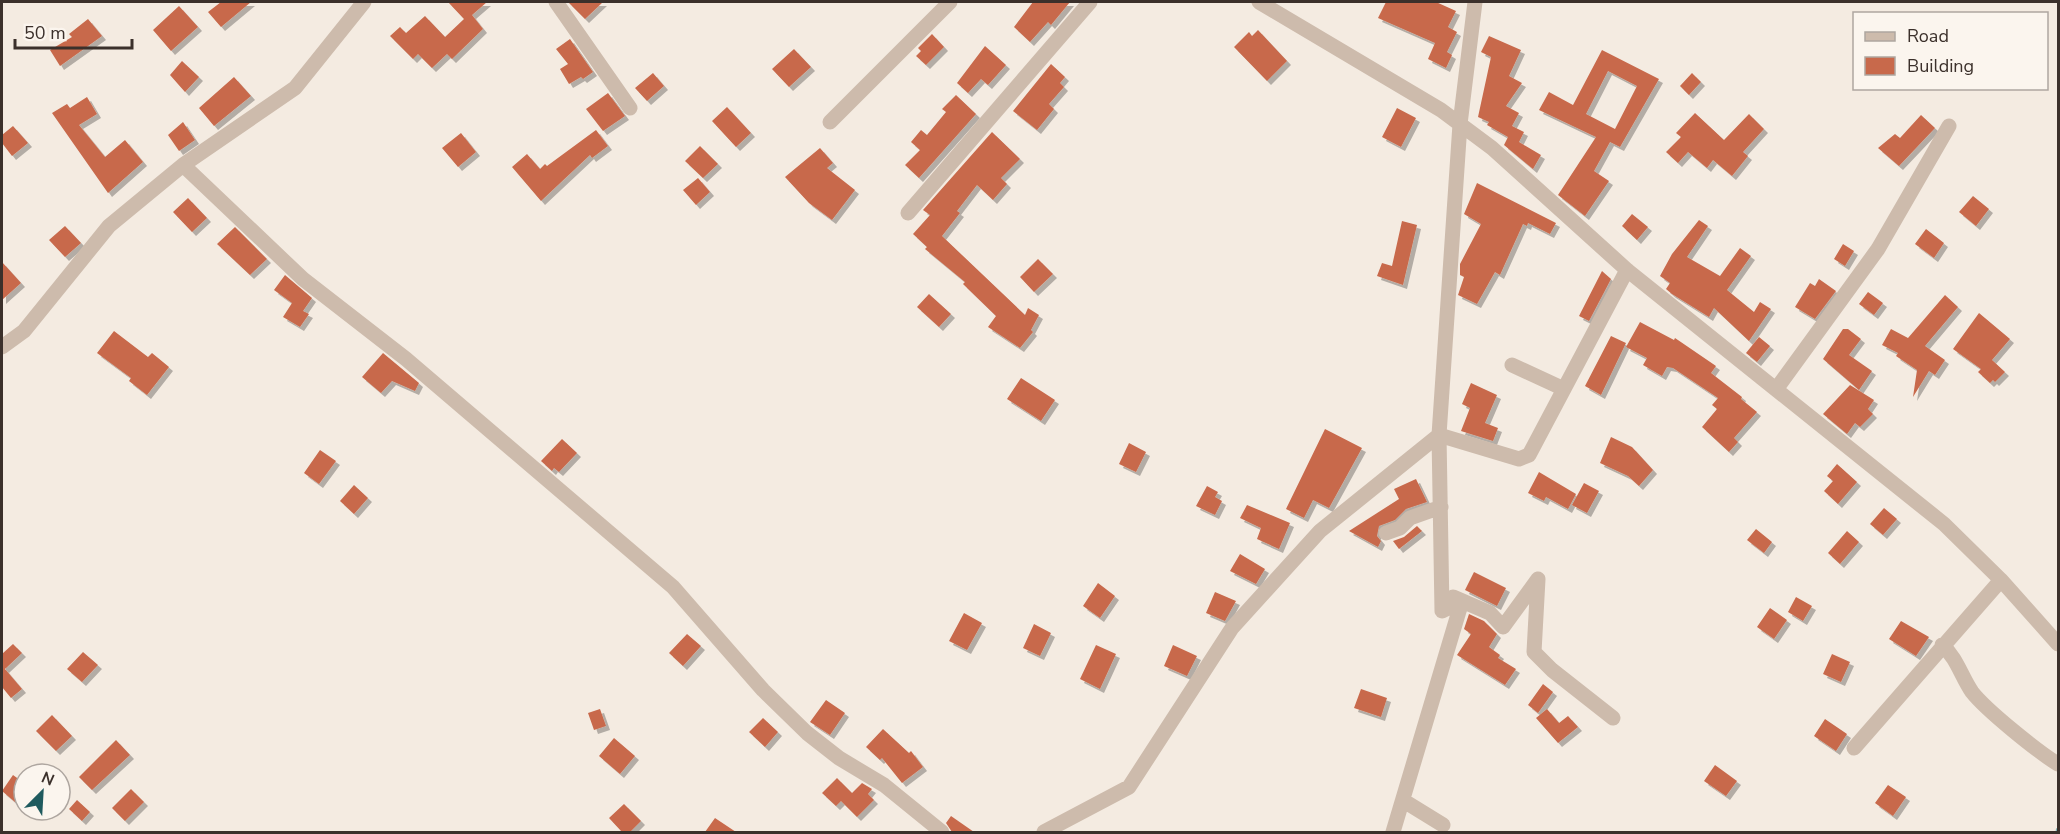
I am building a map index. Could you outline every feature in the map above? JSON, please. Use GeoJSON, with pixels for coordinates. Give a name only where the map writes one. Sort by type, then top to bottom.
{"type":"FeatureCollection","features":[{"type":"Feature","properties":{"kind":"street"},"geometry":{"type":"LineString","coordinates":[[2,348],[24,331],[109,226],[183,165],[295,88],[364,2]]}},
{"type":"Feature","properties":{"kind":"street"},"geometry":{"type":"LineString","coordinates":[[556,2],[630,108]]}},
{"type":"Feature","properties":{"kind":"street"},"geometry":{"type":"LineString","coordinates":[[830,122],[950,2]]}},
{"type":"Feature","properties":{"kind":"street"},"geometry":{"type":"LineString","coordinates":[[908,213],[1090,2]]}},
{"type":"Feature","properties":{"kind":"street"},"geometry":{"type":"LineString","coordinates":[[1259,2],[1441,110],[1491,148],[1627,270],[1944,524],[2001,580],[2058,644]]}},
{"type":"Feature","properties":{"kind":"street"},"geometry":{"type":"LineString","coordinates":[[1393,832],[1462,601],[1442,611],[1439,435],[1460,124],[1475,2]]}},
{"type":"Feature","properties":{"kind":"street"},"geometry":{"type":"LineString","coordinates":[[1777,388],[1878,249],[1949,126]]}},
{"type":"Feature","properties":{"kind":"street"},"geometry":{"type":"LineString","coordinates":[[183,165],[303,279],[406,359],[673,587],[763,690],[807,733],[838,758],[884,785],[942,832]]}},
{"type":"Feature","properties":{"kind":"street"},"geometry":{"type":"LineString","coordinates":[[1439,435],[1525,459],[1627,270]]}},
{"type":"Feature","properties":{"kind":"street"},"geometry":{"type":"LineString","coordinates":[[1512,365],[1564,389]]}},
{"type":"Feature","properties":{"kind":"street"},"geometry":{"type":"LineString","coordinates":[[1044,832],[1129,787],[1232,628],[1320,531],[1439,435]]}},
{"type":"Feature","properties":{"kind":"street"},"geometry":{"type":"LineString","coordinates":[[1386,534],[1400,528],[1410,518],[1441,507]]}},
{"type":"Feature","properties":{"kind":"street"},"geometry":{"type":"LineString","coordinates":[[1442,592],[1490,613],[1503,627],[1538,579],[1534,652],[1552,670],[1613,718]]}},
{"type":"Feature","properties":{"kind":"street"},"geometry":{"type":"LineString","coordinates":[[1854,747],[2001,580]]}},
{"type":"Feature","properties":{"kind":"street"},"geometry":{"type":"LineString","coordinates":[[1942,645],[1954,657],[1974,694],[2036,750],[2058,764]]}},
{"type":"Feature","properties":{"kind":"street"},"geometry":{"type":"LineString","coordinates":[[1404,801],[1443,825]]}},
{"type":"Feature","properties":{"kind":"building"},"geometry":{"type":"Polygon","coordinates":[[[221,2],[251,2],[221,27],[208,12],[221,2]]]}},
{"type":"Feature","properties":{"kind":"building"},"geometry":{"type":"Polygon","coordinates":[[[448,2],[487,2],[472,15],[483,29],[452,59],[447,54],[432,68],[418,54],[413,59],[390,36],[400,27],[406,33],[425,16],[445,37],[464,19],[448,2]]]}},
{"type":"Feature","properties":{"kind":"building"},"geometry":{"type":"Polygon","coordinates":[[[568,2],[603,2],[585,19],[568,2]]]}},
{"type":"Feature","properties":{"kind":"building"},"geometry":{"type":"Polygon","coordinates":[[[1033,2],[1070,2],[1051,25],[1048,22],[1030,42],[1014,27],[1033,2]]]}},
{"type":"Feature","properties":{"kind":"building"},"geometry":{"type":"Polygon","coordinates":[[[1386,2],[1436,2],[1456,11],[1448,27],[1457,32],[1447,52],[1452,55],[1446,68],[1428,59],[1435,43],[1378,18],[1386,2]]]}},
{"type":"Feature","properties":{"kind":"building"},"geometry":{"type":"Polygon","coordinates":[[[179,6],[198,27],[171,51],[153,30],[179,6]]]}},
{"type":"Feature","properties":{"kind":"building"},"geometry":{"type":"Polygon","coordinates":[[[88,19],[102,36],[60,66],[50,50],[72,37],[69,34],[88,19]]]}},
{"type":"Feature","properties":{"kind":"building"},"geometry":{"type":"Polygon","coordinates":[[[1258,30],[1287,61],[1267,81],[1234,47],[1249,32],[1252,36],[1258,30]]]}},
{"type":"Feature","properties":{"kind":"building"},"geometry":{"type":"Polygon","coordinates":[[[932,34],[944,47],[926,65],[916,56],[921,51],[918,48],[932,34]]]}},
{"type":"Feature","properties":{"kind":"building"},"geometry":{"type":"Polygon","coordinates":[[[1489,36],[1521,50],[1509,76],[1522,83],[1506,106],[1519,113],[1512,126],[1524,132],[1519,142],[1541,155],[1533,169],[1504,145],[1508,137],[1487,125],[1489,122],[1478,117],[1491,57],[1481,52],[1489,36]]]}},
{"type":"Feature","properties":{"kind":"building"},"geometry":{"type":"Polygon","coordinates":[[[570,39],[593,72],[569,84],[560,69],[568,64],[556,49],[570,39]]]}},
{"type":"Feature","properties":{"kind":"building"},"geometry":{"type":"Polygon","coordinates":[[[985,46],[1006,65],[988,85],[981,79],[968,93],[957,83],[985,46]]]}},
{"type":"Feature","properties":{"kind":"building"},"geometry":{"type":"Polygon","coordinates":[[[794,49],[811,67],[789,87],[772,69],[794,49]]]}},
{"type":"Feature","properties":{"kind":"building"},"geometry":{"type":"Polygon","coordinates":[[[1602,50],[1659,79],[1620,147],[1610,142],[1594,171],[1609,181],[1585,216],[1558,195],[1596,137],[1539,110],[1549,92],[1573,105],[1602,50]],[[1608,71],[1586,114],[1615,129],[1637,86],[1608,71]]]}},
{"type":"Feature","properties":{"kind":"building"},"geometry":{"type":"Polygon","coordinates":[[[182,61],[199,77],[185,92],[170,75],[182,61]]]}},
{"type":"Feature","properties":{"kind":"building"},"geometry":{"type":"Polygon","coordinates":[[[1051,64],[1065,77],[1060,83],[1064,87],[1049,104],[1054,109],[1037,130],[1013,111],[1051,64]]]}},
{"type":"Feature","properties":{"kind":"building"},"geometry":{"type":"Polygon","coordinates":[[[653,73],[664,86],[647,101],[635,88],[653,73]]]}},
{"type":"Feature","properties":{"kind":"building"},"geometry":{"type":"Polygon","coordinates":[[[1692,73],[1701,82],[1689,95],[1680,86],[1692,73]]]}},
{"type":"Feature","properties":{"kind":"building"},"geometry":{"type":"Polygon","coordinates":[[[234,77],[251,96],[214,126],[199,108],[234,77]]]}},
{"type":"Feature","properties":{"kind":"building"},"geometry":{"type":"Polygon","coordinates":[[[608,93],[625,116],[603,131],[586,109],[608,93]]]}},
{"type":"Feature","properties":{"kind":"building"},"geometry":{"type":"Polygon","coordinates":[[[956,95],[976,114],[919,178],[905,165],[920,150],[911,142],[921,130],[927,135],[946,112],[942,109],[956,95]]]}},
{"type":"Feature","properties":{"kind":"building"},"geometry":{"type":"Polygon","coordinates":[[[87,97],[97,114],[79,125],[105,157],[125,140],[143,162],[108,193],[52,113],[67,104],[70,108],[87,97]]]}},
{"type":"Feature","properties":{"kind":"building"},"geometry":{"type":"Polygon","coordinates":[[[727,107],[751,133],[736,147],[712,121],[727,107]]]}},
{"type":"Feature","properties":{"kind":"building"},"geometry":{"type":"Polygon","coordinates":[[[1397,108],[1416,118],[1401,147],[1382,137],[1397,108]]]}},
{"type":"Feature","properties":{"kind":"building"},"geometry":{"type":"Polygon","coordinates":[[[1695,113],[1724,140],[1749,114],[1764,129],[1743,152],[1748,156],[1732,176],[1713,160],[1707,168],[1688,152],[1678,163],[1666,152],[1681,137],[1676,133],[1695,113]]]}},
{"type":"Feature","properties":{"kind":"building"},"geometry":{"type":"Polygon","coordinates":[[[1921,115],[1935,128],[1899,166],[1878,148],[1895,134],[1900,138],[1921,115]]]}},
{"type":"Feature","properties":{"kind":"building"},"geometry":{"type":"Polygon","coordinates":[[[183,122],[195,140],[179,151],[168,135],[183,122]]]}},
{"type":"Feature","properties":{"kind":"building"},"geometry":{"type":"Polygon","coordinates":[[[13,126],[28,143],[12,156],[2,143],[2,135],[13,126]]]}},
{"type":"Feature","properties":{"kind":"building"},"geometry":{"type":"Polygon","coordinates":[[[596,130],[608,146],[592,158],[590,155],[541,201],[512,167],[527,154],[540,169],[545,164],[547,166],[596,130]]]}},
{"type":"Feature","properties":{"kind":"building"},"geometry":{"type":"Polygon","coordinates":[[[992,132],[1020,159],[1001,178],[1007,184],[993,200],[977,185],[957,211],[960,213],[942,236],[1025,315],[1028,308],[1039,315],[1031,330],[1033,332],[1020,348],[988,327],[996,316],[963,284],[965,282],[925,249],[927,247],[913,234],[930,215],[923,210],[992,132]]]}},
{"type":"Feature","properties":{"kind":"building"},"geometry":{"type":"Polygon","coordinates":[[[461,133],[476,152],[458,167],[442,148],[461,133]]]}},
{"type":"Feature","properties":{"kind":"building"},"geometry":{"type":"Polygon","coordinates":[[[700,146],[718,164],[703,178],[685,161],[700,146]]]}},
{"type":"Feature","properties":{"kind":"building"},"geometry":{"type":"Polygon","coordinates":[[[820,148],[833,163],[827,168],[855,190],[832,220],[809,203],[785,177],[820,148]]]}},
{"type":"Feature","properties":{"kind":"building"},"geometry":{"type":"Polygon","coordinates":[[[698,178],[710,192],[696,205],[683,190],[698,178]]]}},
{"type":"Feature","properties":{"kind":"building"},"geometry":{"type":"Polygon","coordinates":[[[1477,183],[1556,223],[1550,234],[1528,223],[1527,226],[1523,224],[1500,275],[1495,272],[1477,304],[1458,295],[1464,277],[1460,275],[1460,264],[1481,224],[1464,214],[1477,183]]]}},
{"type":"Feature","properties":{"kind":"building"},"geometry":{"type":"Polygon","coordinates":[[[1973,196],[1989,209],[1976,226],[1959,212],[1973,196]]]}},
{"type":"Feature","properties":{"kind":"building"},"geometry":{"type":"Polygon","coordinates":[[[188,198],[207,218],[192,232],[173,212],[188,198]]]}},
{"type":"Feature","properties":{"kind":"building"},"geometry":{"type":"Polygon","coordinates":[[[1632,214],[1648,227],[1637,240],[1622,226],[1632,214]]]}},
{"type":"Feature","properties":{"kind":"building"},"geometry":{"type":"Polygon","coordinates":[[[1699,220],[1708,226],[1687,257],[1720,276],[1740,248],[1751,256],[1727,290],[1754,312],[1760,302],[1771,309],[1749,341],[1714,308],[1709,317],[1672,294],[1666,289],[1670,283],[1660,276],[1672,254],[1699,220]]]}},
{"type":"Feature","properties":{"kind":"building"},"geometry":{"type":"Polygon","coordinates":[[[1402,221],[1417,225],[1403,285],[1377,276],[1382,263],[1392,266],[1402,221]]]}},
{"type":"Feature","properties":{"kind":"building"},"geometry":{"type":"Polygon","coordinates":[[[65,226],[81,243],[65,257],[49,240],[65,226]]]}},
{"type":"Feature","properties":{"kind":"building"},"geometry":{"type":"Polygon","coordinates":[[[235,227],[267,259],[250,275],[217,244],[235,227]]]}},
{"type":"Feature","properties":{"kind":"building"},"geometry":{"type":"Polygon","coordinates":[[[1926,229],[1944,243],[1934,258],[1915,244],[1926,229]]]}},
{"type":"Feature","properties":{"kind":"building"},"geometry":{"type":"Polygon","coordinates":[[[1843,244],[1854,251],[1845,266],[1834,259],[1843,244]]]}},
{"type":"Feature","properties":{"kind":"building"},"geometry":{"type":"Polygon","coordinates":[[[1038,259],[1053,274],[1034,292],[1020,277],[1038,259]]]}},
{"type":"Feature","properties":{"kind":"building"},"geometry":{"type":"Polygon","coordinates":[[[2,262],[21,283],[2,300],[2,262]]]}},
{"type":"Feature","properties":{"kind":"building"},"geometry":{"type":"Polygon","coordinates":[[[1602,271],[1611,279],[1589,321],[1579,316],[1602,271]]]}},
{"type":"Feature","properties":{"kind":"building"},"geometry":{"type":"Polygon","coordinates":[[[285,275],[312,298],[303,311],[309,314],[300,327],[283,317],[292,303],[274,290],[285,275]]]}},
{"type":"Feature","properties":{"kind":"building"},"geometry":{"type":"Polygon","coordinates":[[[1819,279],[1836,291],[1815,319],[1795,307],[1810,283],[1815,286],[1819,279]]]}},
{"type":"Feature","properties":{"kind":"building"},"geometry":{"type":"Polygon","coordinates":[[[1868,292],[1883,303],[1874,315],[1859,304],[1868,292]]]}},
{"type":"Feature","properties":{"kind":"building"},"geometry":{"type":"Polygon","coordinates":[[[929,294],[951,314],[939,327],[917,307],[929,294]]]}},
{"type":"Feature","properties":{"kind":"building"},"geometry":{"type":"Polygon","coordinates":[[[1945,295],[1958,307],[1925,346],[1945,360],[1935,375],[1929,371],[1913,397],[1917,370],[1896,356],[1898,353],[1882,345],[1891,329],[1908,338],[1945,295]]]}},
{"type":"Feature","properties":{"kind":"building"},"geometry":{"type":"Polygon","coordinates":[[[1979,313],[2010,339],[1992,360],[2005,372],[1995,382],[1993,380],[1990,383],[1978,372],[1981,369],[1953,349],[1979,313]]]}},
{"type":"Feature","properties":{"kind":"building"},"geometry":{"type":"Polygon","coordinates":[[[1640,322],[1674,340],[1675,338],[1716,366],[1711,373],[1757,412],[1734,438],[1738,442],[1729,452],[1702,427],[1717,409],[1712,405],[1718,398],[1673,368],[1667,367],[1662,376],[1643,365],[1647,358],[1626,347],[1640,322]]]}},
{"type":"Feature","properties":{"kind":"building"},"geometry":{"type":"Polygon","coordinates":[[[1843,329],[1848,329],[1861,339],[1849,355],[1872,371],[1859,390],[1823,359],[1843,329]]]}},
{"type":"Feature","properties":{"kind":"building"},"geometry":{"type":"Polygon","coordinates":[[[114,331],[148,357],[152,353],[169,367],[147,395],[129,381],[131,378],[97,353],[114,331]]]}},
{"type":"Feature","properties":{"kind":"building"},"geometry":{"type":"Polygon","coordinates":[[[1611,336],[1626,343],[1601,395],[1585,386],[1611,336]]]}},
{"type":"Feature","properties":{"kind":"building"},"geometry":{"type":"Polygon","coordinates":[[[1759,337],[1770,346],[1757,362],[1746,353],[1759,337]]]}},
{"type":"Feature","properties":{"kind":"building"},"geometry":{"type":"Polygon","coordinates":[[[383,353],[419,383],[415,391],[392,381],[381,393],[362,377],[383,353]]]}},
{"type":"Feature","properties":{"kind":"building"},"geometry":{"type":"Polygon","coordinates":[[[1021,378],[1055,400],[1041,421],[1007,399],[1021,378]]]}},
{"type":"Feature","properties":{"kind":"building"},"geometry":{"type":"Polygon","coordinates":[[[1471,383],[1497,395],[1485,423],[1498,428],[1493,441],[1461,431],[1470,408],[1462,404],[1471,383]]]}},
{"type":"Feature","properties":{"kind":"building"},"geometry":{"type":"Polygon","coordinates":[[[1850,385],[1874,400],[1868,409],[1873,414],[1860,427],[1855,423],[1847,434],[1823,414],[1850,385]]]}},
{"type":"Feature","properties":{"kind":"building"},"geometry":{"type":"Polygon","coordinates":[[[1325,429],[1362,448],[1329,508],[1313,500],[1304,518],[1286,509],[1325,429]]]}},
{"type":"Feature","properties":{"kind":"building"},"geometry":{"type":"Polygon","coordinates":[[[1611,437],[1632,447],[1653,470],[1639,486],[1628,476],[1600,463],[1611,437]]]}},
{"type":"Feature","properties":{"kind":"building"},"geometry":{"type":"Polygon","coordinates":[[[562,439],[577,453],[559,472],[554,468],[552,471],[541,461],[562,439]]]}},
{"type":"Feature","properties":{"kind":"building"},"geometry":{"type":"Polygon","coordinates":[[[1129,443],[1146,452],[1136,472],[1119,464],[1129,443]]]}},
{"type":"Feature","properties":{"kind":"building"},"geometry":{"type":"Polygon","coordinates":[[[320,450],[336,461],[319,484],[304,473],[320,450]]]}},
{"type":"Feature","properties":{"kind":"building"},"geometry":{"type":"Polygon","coordinates":[[[1837,464],[1857,482],[1838,504],[1824,491],[1833,481],[1827,476],[1837,464]]]}},
{"type":"Feature","properties":{"kind":"building"},"geometry":{"type":"Polygon","coordinates":[[[1539,472],[1576,494],[1568,509],[1546,497],[1544,501],[1528,493],[1539,472]]]}},
{"type":"Feature","properties":{"kind":"building"},"geometry":{"type":"Polygon","coordinates":[[[1416,479],[1427,502],[1406,509],[1395,520],[1379,526],[1377,536],[1381,541],[1378,547],[1349,531],[1399,499],[1394,489],[1416,479]]]}},
{"type":"Feature","properties":{"kind":"building"},"geometry":{"type":"Polygon","coordinates":[[[1584,483],[1599,491],[1587,513],[1572,505],[1584,483]]]}},
{"type":"Feature","properties":{"kind":"building"},"geometry":{"type":"Polygon","coordinates":[[[354,485],[368,498],[354,514],[340,501],[354,485]]]}},
{"type":"Feature","properties":{"kind":"building"},"geometry":{"type":"Polygon","coordinates":[[[1207,486],[1218,492],[1215,497],[1222,501],[1215,515],[1196,506],[1207,486]]]}},
{"type":"Feature","properties":{"kind":"building"},"geometry":{"type":"Polygon","coordinates":[[[1247,505],[1290,523],[1279,549],[1257,539],[1261,528],[1240,518],[1247,505]]]}},
{"type":"Feature","properties":{"kind":"building"},"geometry":{"type":"Polygon","coordinates":[[[1884,508],[1897,519],[1883,535],[1870,524],[1884,508]]]}},
{"type":"Feature","properties":{"kind":"building"},"geometry":{"type":"Polygon","coordinates":[[[1417,526],[1422,531],[1399,549],[1393,541],[1404,537],[1417,526]]]}},
{"type":"Feature","properties":{"kind":"building"},"geometry":{"type":"Polygon","coordinates":[[[1756,529],[1772,542],[1764,553],[1747,540],[1756,529]]]}},
{"type":"Feature","properties":{"kind":"building"},"geometry":{"type":"Polygon","coordinates":[[[1847,531],[1859,542],[1840,564],[1828,553],[1847,531]]]}},
{"type":"Feature","properties":{"kind":"building"},"geometry":{"type":"Polygon","coordinates":[[[1240,554],[1265,569],[1256,584],[1230,571],[1240,554]]]}},
{"type":"Feature","properties":{"kind":"building"},"geometry":{"type":"Polygon","coordinates":[[[1474,572],[1506,588],[1497,606],[1465,590],[1474,572]]]}},
{"type":"Feature","properties":{"kind":"building"},"geometry":{"type":"Polygon","coordinates":[[[1098,583],[1115,596],[1100,618],[1083,606],[1098,583]]]}},
{"type":"Feature","properties":{"kind":"building"},"geometry":{"type":"Polygon","coordinates":[[[1215,592],[1236,601],[1225,621],[1206,613],[1215,592]]]}},
{"type":"Feature","properties":{"kind":"building"},"geometry":{"type":"Polygon","coordinates":[[[1796,597],[1812,606],[1803,621],[1788,612],[1796,597]]]}},
{"type":"Feature","properties":{"kind":"building"},"geometry":{"type":"Polygon","coordinates":[[[1770,608],[1787,620],[1774,639],[1757,627],[1770,608]]]}},
{"type":"Feature","properties":{"kind":"building"},"geometry":{"type":"Polygon","coordinates":[[[964,613],[982,623],[967,650],[949,641],[964,613]]]}},
{"type":"Feature","properties":{"kind":"building"},"geometry":{"type":"Polygon","coordinates":[[[1469,614],[1484,621],[1497,634],[1489,647],[1500,655],[1498,658],[1516,669],[1505,685],[1457,655],[1471,634],[1464,629],[1469,614]]]}},
{"type":"Feature","properties":{"kind":"building"},"geometry":{"type":"Polygon","coordinates":[[[1901,621],[1929,637],[1916,656],[1889,639],[1901,621]]]}},
{"type":"Feature","properties":{"kind":"building"},"geometry":{"type":"Polygon","coordinates":[[[1034,624],[1051,633],[1040,656],[1023,648],[1034,624]]]}},
{"type":"Feature","properties":{"kind":"building"},"geometry":{"type":"Polygon","coordinates":[[[687,634],[701,646],[683,666],[669,653],[687,634]]]}},
{"type":"Feature","properties":{"kind":"building"},"geometry":{"type":"Polygon","coordinates":[[[13,644],[22,653],[5,669],[22,689],[11,698],[2,687],[2,654],[13,644]]]}},
{"type":"Feature","properties":{"kind":"building"},"geometry":{"type":"Polygon","coordinates":[[[1096,645],[1116,654],[1100,689],[1080,679],[1096,645]]]}},
{"type":"Feature","properties":{"kind":"building"},"geometry":{"type":"Polygon","coordinates":[[[1173,645],[1197,656],[1187,676],[1164,666],[1173,645]]]}},
{"type":"Feature","properties":{"kind":"building"},"geometry":{"type":"Polygon","coordinates":[[[83,652],[98,665],[82,682],[67,669],[83,652]]]}},
{"type":"Feature","properties":{"kind":"building"},"geometry":{"type":"Polygon","coordinates":[[[1832,654],[1850,662],[1841,682],[1823,674],[1832,654]]]}},
{"type":"Feature","properties":{"kind":"building"},"geometry":{"type":"Polygon","coordinates":[[[1543,684],[1553,692],[1538,713],[1528,705],[1543,684]]]}},
{"type":"Feature","properties":{"kind":"building"},"geometry":{"type":"Polygon","coordinates":[[[1361,689],[1387,698],[1381,717],[1354,708],[1361,689]]]}},
{"type":"Feature","properties":{"kind":"building"},"geometry":{"type":"Polygon","coordinates":[[[826,700],[845,713],[830,735],[810,722],[826,700]]]}},
{"type":"Feature","properties":{"kind":"building"},"geometry":{"type":"Polygon","coordinates":[[[600,709],[606,726],[594,730],[588,713],[600,709]]]}},
{"type":"Feature","properties":{"kind":"building"},"geometry":{"type":"Polygon","coordinates":[[[1547,709],[1559,723],[1568,716],[1578,727],[1558,743],[1536,718],[1547,709]]]}},
{"type":"Feature","properties":{"kind":"building"},"geometry":{"type":"Polygon","coordinates":[[[52,715],[72,736],[56,751],[36,731],[52,715]]]}},
{"type":"Feature","properties":{"kind":"building"},"geometry":{"type":"Polygon","coordinates":[[[763,718],[778,732],[765,747],[749,732],[763,718]]]}},
{"type":"Feature","properties":{"kind":"building"},"geometry":{"type":"Polygon","coordinates":[[[1825,719],[1847,734],[1836,751],[1814,736],[1825,719]]]}},
{"type":"Feature","properties":{"kind":"building"},"geometry":{"type":"Polygon","coordinates":[[[883,729],[909,753],[911,751],[923,767],[902,783],[882,758],[880,760],[866,747],[883,729]]]}},
{"type":"Feature","properties":{"kind":"building"},"geometry":{"type":"Polygon","coordinates":[[[614,738],[635,756],[620,774],[599,756],[614,738]]]}},
{"type":"Feature","properties":{"kind":"building"},"geometry":{"type":"Polygon","coordinates":[[[116,740],[130,755],[92,790],[79,777],[116,740]]]}},
{"type":"Feature","properties":{"kind":"building"},"geometry":{"type":"Polygon","coordinates":[[[1715,765],[1737,781],[1726,796],[1704,781],[1715,765]]]}},
{"type":"Feature","properties":{"kind":"building"},"geometry":{"type":"Polygon","coordinates":[[[12,776],[12,799],[2,791],[12,776]]]}},
{"type":"Feature","properties":{"kind":"building"},"geometry":{"type":"Polygon","coordinates":[[[837,778],[852,793],[862,783],[872,789],[868,794],[874,800],[857,817],[841,801],[836,806],[822,793],[837,778]]]}},
{"type":"Feature","properties":{"kind":"building"},"geometry":{"type":"Polygon","coordinates":[[[1888,785],[1906,797],[1893,816],[1875,803],[1888,785]]]}},
{"type":"Feature","properties":{"kind":"building"},"geometry":{"type":"Polygon","coordinates":[[[131,789],[144,802],[125,821],[112,808],[131,789]]]}},
{"type":"Feature","properties":{"kind":"building"},"geometry":{"type":"Polygon","coordinates":[[[77,800],[90,812],[82,821],[72,812],[72,806],[77,800]]]}},
{"type":"Feature","properties":{"kind":"building"},"geometry":{"type":"Polygon","coordinates":[[[624,804],[641,821],[630,832],[622,832],[609,818],[624,804]]]}},
{"type":"Feature","properties":{"kind":"building"},"geometry":{"type":"Polygon","coordinates":[[[951,816],[974,832],[952,832],[946,823],[951,816]]]}},
{"type":"Feature","properties":{"kind":"building"},"geometry":{"type":"Polygon","coordinates":[[[715,818],[736,832],[705,832],[715,818]]]}}]}
